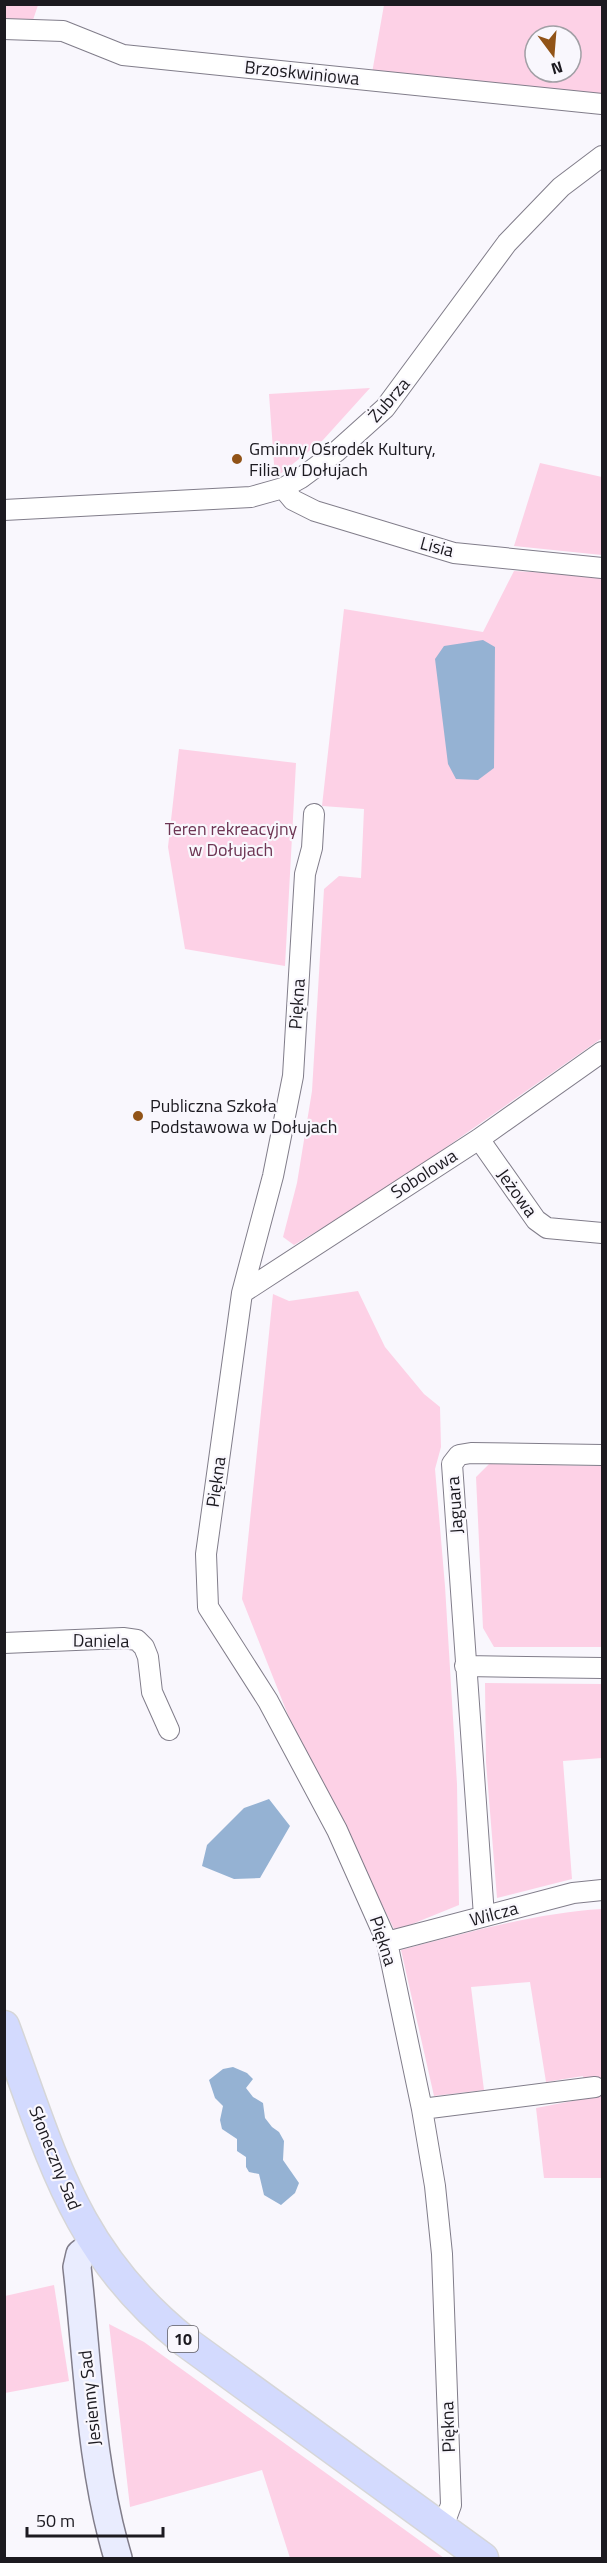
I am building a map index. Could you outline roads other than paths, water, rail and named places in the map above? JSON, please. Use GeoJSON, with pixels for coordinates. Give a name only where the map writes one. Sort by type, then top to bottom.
{"type":"FeatureCollection","features":[{"type":"Feature","properties":{"kind":"main road","name":"Słoneczny Sad"},"geometry":{"type":"LineString","coordinates":[[4,2026],[57,2172],[75,2210],[94,2243],[128,2287],[163,2323],[439,2526]]}},
{"type":"Feature","properties":{"kind":"main road","name":"10"},"geometry":{"type":"LineString","coordinates":[[439,2526],[483,2559]]}},
{"type":"Feature","properties":{"kind":"street","name":"Brzoskwiniowa"},"geometry":{"type":"LineString","coordinates":[[4,29],[63,32],[123,55],[603,104]]}},
{"type":"Feature","properties":{"kind":"street","name":"Żubrza"},"geometry":{"type":"LineString","coordinates":[[4,510],[251,497],[283,488],[301,478],[336,452],[385,408],[493,260],[520,228],[561,187],[603,156]]}},
{"type":"Feature","properties":{"kind":"street","name":"Lisia"},"geometry":{"type":"LineString","coordinates":[[283,488],[293,501],[308,508],[454,553],[603,568]]}},
{"type":"Feature","properties":{"kind":"street","name":"Piękna"},"geometry":{"type":"LineString","coordinates":[[314,814],[312,848],[305,874],[293,1076],[273,1176],[242,1293],[206,1554],[208,1607],[268,1701],[321,1800],[387,1942],[422,2109],[435,2186],[442,2254],[451,2505],[447,2516],[439,2526]]}},
{"type":"Feature","properties":{"kind":"street","name":"Sobolowa"},"geometry":{"type":"LineString","coordinates":[[242,1293],[479,1138],[603,1052]]}},
{"type":"Feature","properties":{"kind":"street","name":"Jeżowa"},"geometry":{"type":"LineString","coordinates":[[479,1138],[536,1220],[547,1228],[603,1233]]}},
{"type":"Feature","properties":{"kind":"street","name":"Jaguara"},"geometry":{"type":"LineString","coordinates":[[484,1916],[452,1464],[459,1455],[471,1453],[603,1455]]}},
{"type":"Feature","properties":{"kind":"street","name":"Daniela"},"geometry":{"type":"LineString","coordinates":[[4,1643],[123,1638],[137,1641],[144,1647],[152,1692],[169,1730]]}},
{"type":"Feature","properties":{"kind":"street"},"geometry":{"type":"LineString","coordinates":[[465,1666],[603,1668]]}},
{"type":"Feature","properties":{"kind":"street","name":"Wilcza"},"geometry":{"type":"LineString","coordinates":[[387,1942],[573,1893],[603,1890]]}},
{"type":"Feature","properties":{"kind":"street"},"geometry":{"type":"LineString","coordinates":[[422,2109],[595,2087]]}},
{"type":"Feature","properties":{"kind":"street","name":"Jesienny Sad"},"geometry":{"type":"LineString","coordinates":[[94,2243],[80,2254],[77,2267],[96,2456],[104,2507],[118,2559]]}},
{"type":"Feature","properties":{"kind":"water"},"geometry":{"type":"Polygon","coordinates":[[[483,640],[495,647],[494,768],[478,780],[456,779],[448,764],[435,659],[444,646],[483,640]]]}},
{"type":"Feature","properties":{"kind":"water"},"geometry":{"type":"Polygon","coordinates":[[[269,1799],[290,1826],[260,1878],[234,1879],[202,1866],[207,1845],[244,1808],[269,1799]]]}},
{"type":"Feature","properties":{"kind":"water"},"geometry":{"type":"Polygon","coordinates":[[[233,2067],[247,2073],[253,2079],[246,2088],[253,2097],[263,2103],[265,2118],[279,2132],[284,2141],[283,2160],[299,2183],[295,2193],[281,2205],[264,2195],[259,2174],[249,2172],[246,2167],[246,2157],[237,2151],[237,2139],[222,2129],[220,2120],[223,2106],[215,2098],[209,2080],[223,2069],[233,2067]]]}},
{"type":"Feature","properties":{"kind":"place","name":"Gminny Ośrodek Kultury, Filia w Dołujach"},"geometry":{"type":"Point","coordinates":[237,459]}},
{"type":"Feature","properties":{"kind":"place","name":"Publiczna Szkoła Podstawowa w Dołujach"},"geometry":{"type":"Point","coordinates":[138,1116]}},
{"type":"Feature","properties":{"kind":"park label","name":"Teren rekreacyjny w Dołujach"},"geometry":{"type":"Point","coordinates":[231,839]}}]}
